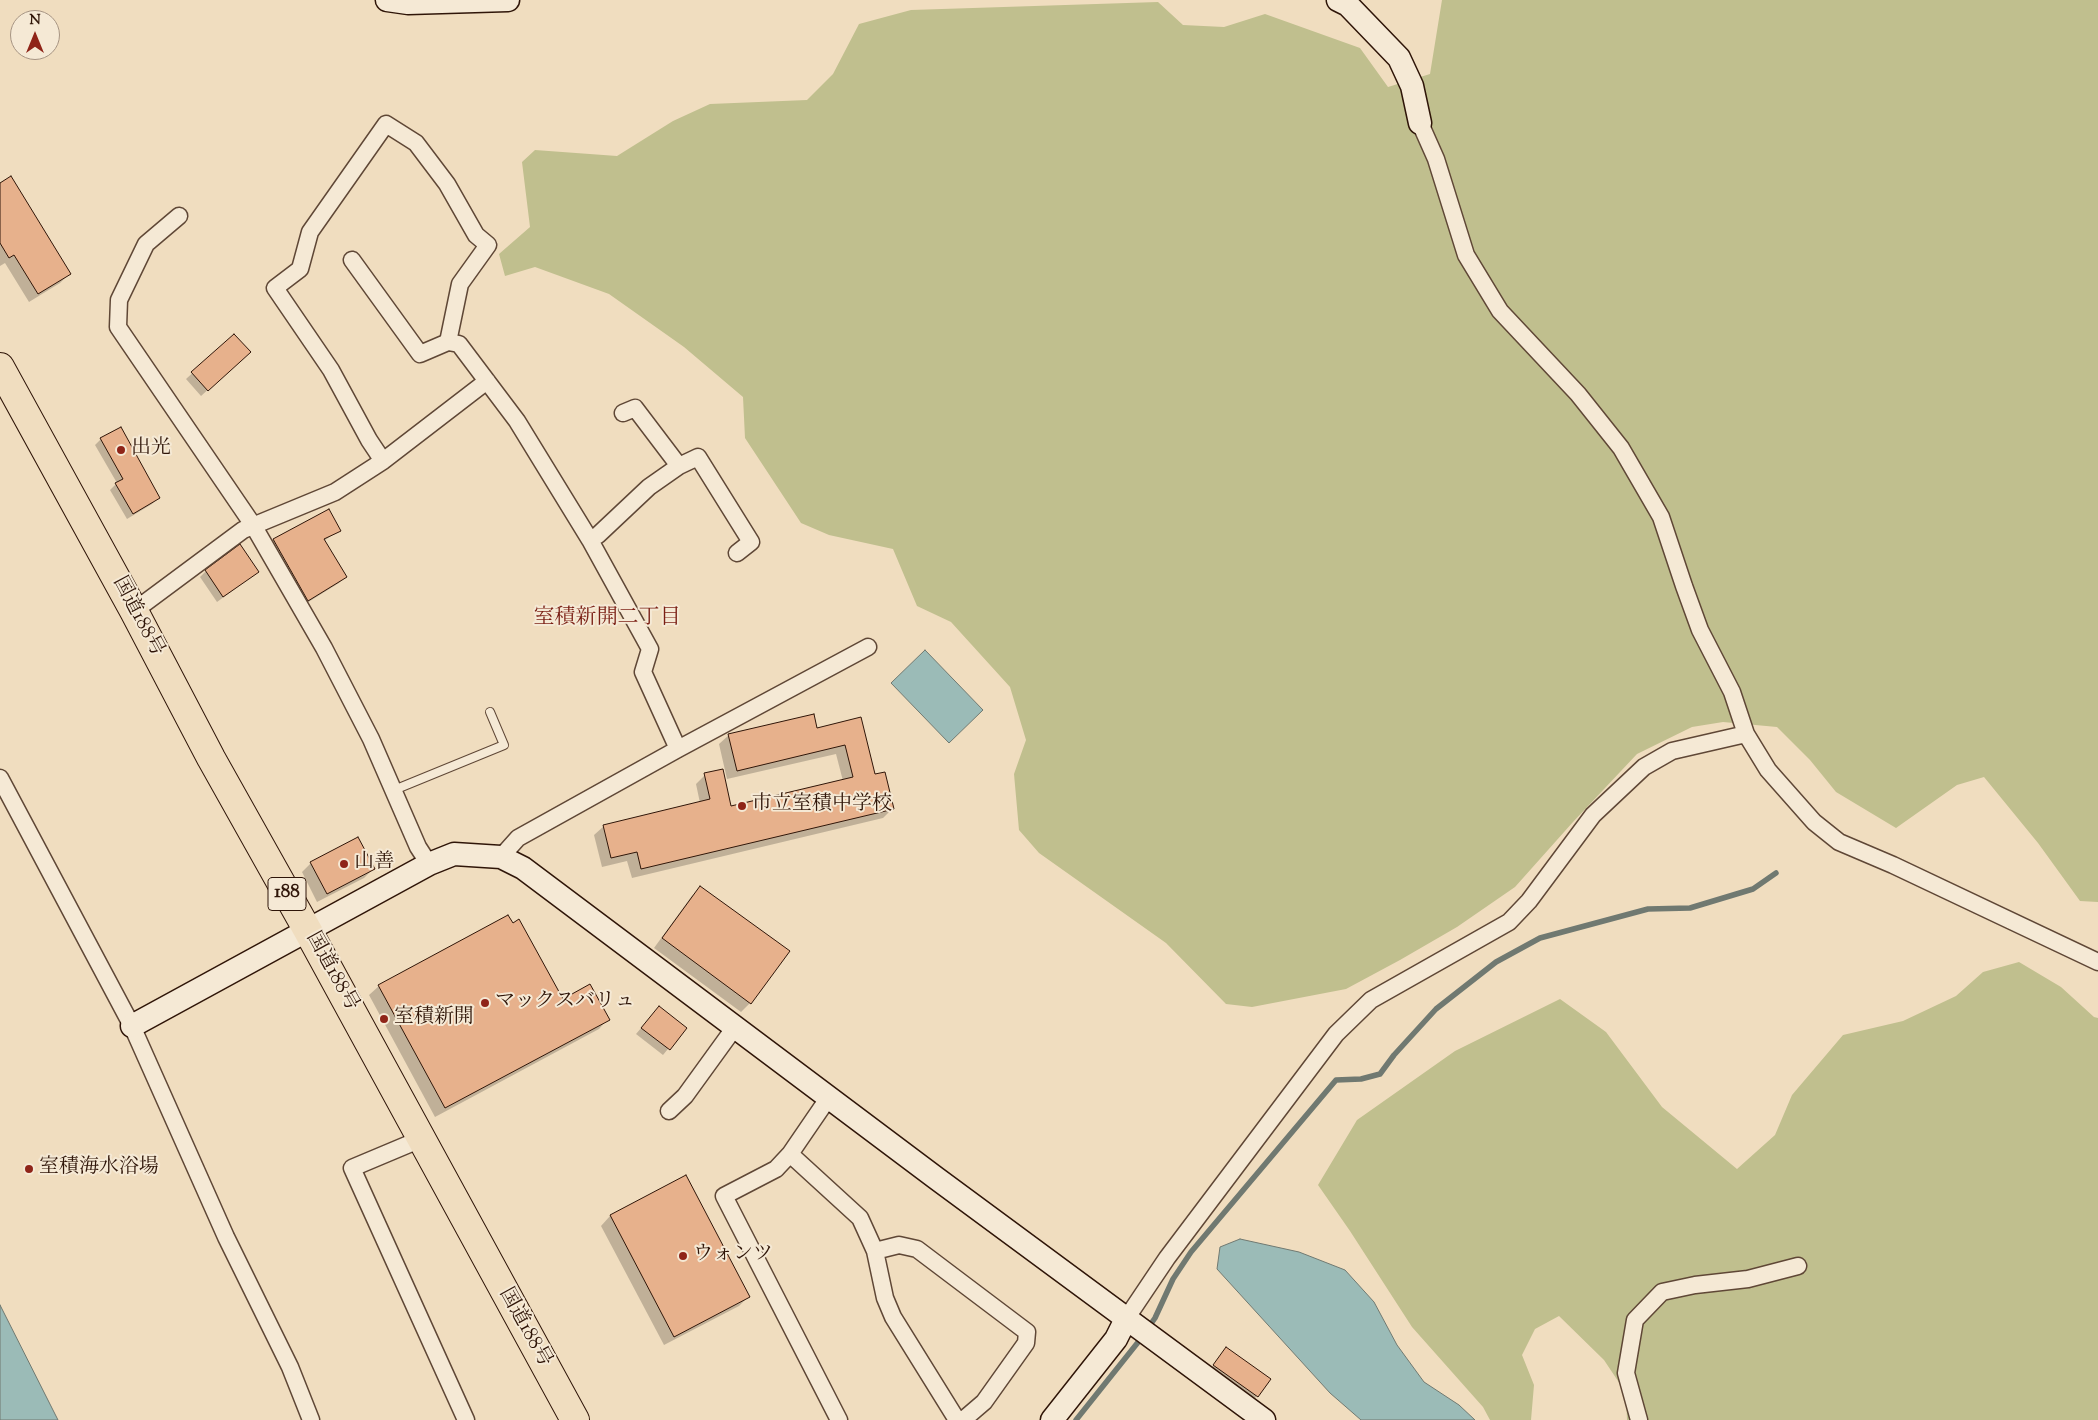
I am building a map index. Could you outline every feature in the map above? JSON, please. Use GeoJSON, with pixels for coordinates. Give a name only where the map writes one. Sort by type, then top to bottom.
{"type":"FeatureCollection","features":[{"type":"Feature","properties":{"kind":"highway","name":"国道188号"},"geometry":{"type":"LineString","coordinates":[[0,367],[134,610],[211,758],[308,931],[575,1420]]}},
{"type":"Feature","properties":{"kind":"street"},"geometry":{"type":"LineString","coordinates":[[387,0],[408,3],[508,0]]}},
{"type":"Feature","properties":{"kind":"street"},"geometry":{"type":"LineString","coordinates":[[1346,2],[1399,58],[1412,86],[1420,123],[1436,160],[1466,255],[1500,311],[1578,394],[1621,448],[1661,516],[1700,630],[1732,692],[1746,734],[1768,770],[1814,822],[1839,842],[1893,865],[2098,962]]}},
{"type":"Feature","properties":{"kind":"street"},"geometry":{"type":"LineString","coordinates":[[383,461],[369,440],[331,370],[275,288],[300,268],[310,232],[386,124],[416,143],[447,184],[476,235],[488,245],[460,284],[448,342]]}},
{"type":"Feature","properties":{"kind":"street"},"geometry":{"type":"LineString","coordinates":[[179,216],[146,244],[119,300],[118,327],[253,526],[324,648],[371,739],[418,847],[429,864]]}},
{"type":"Feature","properties":{"kind":"street"},"geometry":{"type":"LineString","coordinates":[[352,260],[420,354],[448,342],[459,344],[517,421],[590,540],[650,649],[643,672],[678,749]]}},
{"type":"Feature","properties":{"kind":"street"},"geometry":{"type":"LineString","coordinates":[[134,610],[243,530],[335,492],[383,461],[487,381]]}},
{"type":"Feature","properties":{"kind":"street"},"geometry":{"type":"LineString","coordinates":[[623,413],[635,408],[679,466]]}},
{"type":"Feature","properties":{"kind":"street"},"geometry":{"type":"LineString","coordinates":[[590,540],[598,535],[649,487],[679,466],[698,457],[751,542],[737,553]]}},
{"type":"Feature","properties":{"kind":"street"},"geometry":{"type":"LineString","coordinates":[[500,857],[518,838],[868,647]]}},
{"type":"Feature","properties":{"kind":"street"},"geometry":{"type":"LineString","coordinates":[[1052,1420],[1116,1339],[1126,1319],[1167,1258],[1336,1034],[1371,1000],[1509,922],[1529,901],[1592,815],[1644,767],[1672,750],[1746,734]]}},
{"type":"Feature","properties":{"kind":"street"},"geometry":{"type":"LineString","coordinates":[[0,778],[132,1026],[226,1237],[290,1367],[312,1420]]}},
{"type":"Feature","properties":{"kind":"street"},"geometry":{"type":"LineString","coordinates":[[132,1026],[429,864],[454,854],[500,857],[523,868],[1264,1420]]}},
{"type":"Feature","properties":{"kind":"street"},"geometry":{"type":"LineString","coordinates":[[669,1111],[685,1096],[735,1027]]}},
{"type":"Feature","properties":{"kind":"street"},"geometry":{"type":"LineString","coordinates":[[829,1097],[790,1154],[776,1169],[724,1196],[839,1420]]}},
{"type":"Feature","properties":{"kind":"street"},"geometry":{"type":"LineString","coordinates":[[421,1139],[352,1168],[466,1420]]}},
{"type":"Feature","properties":{"kind":"street"},"geometry":{"type":"LineString","coordinates":[[790,1154],[860,1218],[875,1251],[885,1298],[893,1317],[957,1420]]}},
{"type":"Feature","properties":{"kind":"street"},"geometry":{"type":"LineString","coordinates":[[875,1251],[899,1245],[917,1249],[1027,1332],[1026,1343],[984,1402],[963,1420]]}},
{"type":"Feature","properties":{"kind":"street"},"geometry":{"type":"LineString","coordinates":[[1639,1420],[1626,1373],[1635,1320],[1662,1292],[1695,1285],[1748,1279],[1798,1266]]}},
{"type":"Feature","properties":{"kind":"lane"},"geometry":{"type":"LineString","coordinates":[[394,790],[504,745],[490,712]]}},
{"type":"Feature","properties":{"kind":"shaded area"},"geometry":{"type":"Polygon","coordinates":[[[1442,0],[2098,0],[2098,902],[2080,901],[2038,843],[1984,777],[1957,785],[1896,828],[1836,792],[1810,760],[1777,727],[1723,722],[1692,727],[1637,754],[1515,887],[1457,927],[1400,960],[1346,989],[1252,1007],[1226,1004],[1166,943],[1039,853],[1019,830],[1014,774],[1026,740],[1010,687],[951,622],[917,606],[893,549],[829,535],[801,523],[745,438],[743,397],[684,347],[609,294],[535,267],[505,276],[499,254],[530,227],[522,162],[535,150],[617,156],[673,121],[710,104],[807,100],[833,74],[859,24],[911,10],[1158,2],[1183,25],[1224,27],[1265,14],[1360,48],[1388,87],[1430,74],[1442,0]]]}},
{"type":"Feature","properties":{"kind":"shaded area"},"geometry":{"type":"Polygon","coordinates":[[[2019,962],[2061,987],[2094,1017],[2098,1018],[2098,1420],[1627,1420],[1626,1393],[1604,1360],[1559,1316],[1535,1329],[1522,1355],[1534,1385],[1531,1420],[1490,1420],[1483,1407],[1412,1327],[1318,1185],[1357,1120],[1455,1051],[1560,999],[1606,1032],[1662,1107],[1737,1169],[1775,1135],[1792,1095],[1843,1035],[1903,1021],[1956,996],[1983,972],[2019,962]]]}},
{"type":"Feature","properties":{"kind":"water"},"geometry":{"type":"Polygon","coordinates":[[[925,650],[983,710],[949,743],[891,683],[925,650]]]}},
{"type":"Feature","properties":{"kind":"water"},"geometry":{"type":"Polygon","coordinates":[[[1240,1239],[1299,1252],[1345,1270],[1374,1302],[1397,1345],[1424,1382],[1459,1405],[1475,1420],[1361,1420],[1330,1393],[1217,1269],[1220,1247],[1240,1239]]]}},
{"type":"Feature","properties":{"kind":"water"},"geometry":{"type":"Polygon","coordinates":[[[0,1305],[58,1420],[0,1420],[0,1305]]]}},
{"type":"Feature","properties":{"kind":"building"},"geometry":{"type":"Polygon","coordinates":[[[11,176],[71,274],[38,294],[14,255],[9,258],[0,243],[0,183],[11,176]]]}},
{"type":"Feature","properties":{"kind":"building"},"geometry":{"type":"Polygon","coordinates":[[[234,334],[251,352],[208,391],[191,372],[234,334]]]}},
{"type":"Feature","properties":{"kind":"building"},"geometry":{"type":"Polygon","coordinates":[[[121,427],[160,498],[133,514],[115,483],[123,479],[100,438],[121,427]]]}},
{"type":"Feature","properties":{"kind":"building"},"geometry":{"type":"Polygon","coordinates":[[[329,509],[341,531],[324,539],[347,577],[308,601],[273,539],[329,509]]]}},
{"type":"Feature","properties":{"kind":"building"},"geometry":{"type":"Polygon","coordinates":[[[240,544],[259,572],[223,597],[205,570],[240,544]]]}},
{"type":"Feature","properties":{"kind":"building"},"geometry":{"type":"Polygon","coordinates":[[[814,714],[817,728],[861,717],[875,774],[885,772],[894,809],[641,869],[637,852],[611,858],[603,825],[710,799],[704,773],[723,769],[731,806],[853,777],[845,745],[737,771],[728,734],[814,714]]]}},
{"type":"Feature","properties":{"kind":"building"},"geometry":{"type":"Polygon","coordinates":[[[358,837],[375,869],[327,894],[310,862],[358,837]]]}},
{"type":"Feature","properties":{"kind":"building"},"geometry":{"type":"Polygon","coordinates":[[[700,886],[790,951],[751,1004],[662,938],[700,886]]]}},
{"type":"Feature","properties":{"kind":"building"},"geometry":{"type":"Polygon","coordinates":[[[508,915],[513,923],[519,919],[563,999],[590,984],[610,1020],[445,1108],[378,985],[508,915]]]}},
{"type":"Feature","properties":{"kind":"building"},"geometry":{"type":"Polygon","coordinates":[[[659,1006],[687,1028],[670,1050],[641,1028],[659,1006]]]}},
{"type":"Feature","properties":{"kind":"building"},"geometry":{"type":"Polygon","coordinates":[[[686,1175],[750,1297],[674,1337],[610,1215],[686,1175]]]}},
{"type":"Feature","properties":{"kind":"building"},"geometry":{"type":"Polygon","coordinates":[[[1226,1347],[1271,1379],[1258,1397],[1213,1365],[1226,1347]]]}},
{"type":"Feature","properties":{"kind":"waterway"},"geometry":{"type":"LineString","coordinates":[[1148,1328],[1155,1318],[1173,1279],[1191,1252],[1336,1080],[1361,1079],[1380,1074],[1394,1055],[1436,1009],[1496,962],[1540,938],[1648,909],[1690,908],[1753,889],[1776,873]]}},
{"type":"Feature","properties":{"kind":"waterway"},"geometry":{"type":"LineString","coordinates":[[1076,1420],[1143,1336]]}},
{"type":"Feature","properties":{"kind":"place","name":"出光"},"geometry":{"type":"Point","coordinates":[121,450]}},
{"type":"Feature","properties":{"kind":"place","name":"市立室積中学校"},"geometry":{"type":"Point","coordinates":[742,806]}},
{"type":"Feature","properties":{"kind":"place","name":"山善"},"geometry":{"type":"Point","coordinates":[344,864]}},
{"type":"Feature","properties":{"kind":"place","name":"マックスバリュ"},"geometry":{"type":"Point","coordinates":[485,1003]}},
{"type":"Feature","properties":{"kind":"place","name":"室積新開"},"geometry":{"type":"Point","coordinates":[384,1019]}},
{"type":"Feature","properties":{"kind":"place","name":"室積海水浴場"},"geometry":{"type":"Point","coordinates":[29,1169]}},
{"type":"Feature","properties":{"kind":"place","name":"ウォンツ"},"geometry":{"type":"Point","coordinates":[683,1256]}},
{"type":"Feature","properties":{"kind":"district","name":"室積新開二丁目"},"geometry":{"type":"Point","coordinates":[607,619]}}]}
